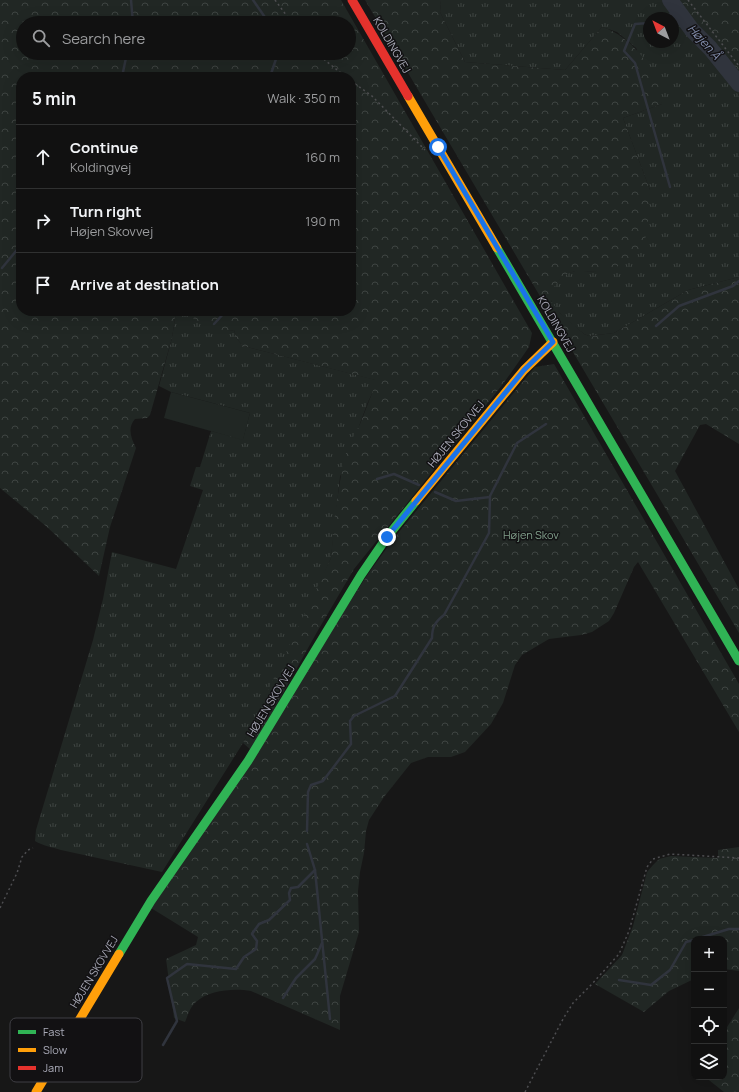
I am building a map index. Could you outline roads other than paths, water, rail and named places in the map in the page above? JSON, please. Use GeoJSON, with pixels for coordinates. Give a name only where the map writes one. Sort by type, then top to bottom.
{"type":"FeatureCollection","features":[{"type":"Feature","properties":{"kind":"street","name":"KOLDINGVEJ"},"geometry":{"type":"LineString","coordinates":[[352,0],[739,661]]}},
{"type":"Feature","properties":{"kind":"street","name":"HØJEN SKOVVEJ"},"geometry":{"type":"LineString","coordinates":[[81,1018],[151,901],[248,761],[361,575],[387,537],[524,370],[553,342]]}},
{"type":"Feature","properties":{"kind":"street","name":"HØJEN SKOVVEJ"},"geometry":{"type":"LineString","coordinates":[[36,1092],[42,1082]]}},
{"type":"Feature","properties":{"kind":"waterway"},"geometry":{"type":"LineString","coordinates":[[131,0],[132,16]]}},
{"type":"Feature","properties":{"kind":"waterway"},"geometry":{"type":"LineString","coordinates":[[253,0],[264,16]]}},
{"type":"Feature","properties":{"kind":"waterway","name":"Højen Å"},"geometry":{"type":"LineString","coordinates":[[670,0],[692,30],[710,48],[739,84]]}},
{"type":"Feature","properties":{"kind":"waterway"},"geometry":{"type":"LineString","coordinates":[[674,12],[678,10]]}},
{"type":"Feature","properties":{"kind":"waterway"},"geometry":{"type":"LineString","coordinates":[[643,23],[635,24],[624,51],[635,63],[670,187]]}},
{"type":"Feature","properties":{"kind":"waterway"},"geometry":{"type":"LineString","coordinates":[[123,72],[126,60]]}},
{"type":"Feature","properties":{"kind":"waterway"},"geometry":{"type":"LineString","coordinates":[[272,72],[276,60]]}},
{"type":"Feature","properties":{"kind":"waterway"},"geometry":{"type":"LineString","coordinates":[[2,268],[16,251]]}},
{"type":"Feature","properties":{"kind":"waterway"},"geometry":{"type":"LineString","coordinates":[[656,326],[679,306],[733,286],[739,281]]}},
{"type":"Feature","properties":{"kind":"waterway"},"geometry":{"type":"LineString","coordinates":[[214,324],[221,316]]}},
{"type":"Feature","properties":{"kind":"waterway"},"geometry":{"type":"LineString","coordinates":[[307,831],[308,792],[311,785],[323,781],[351,744],[350,721],[354,716],[395,696],[432,638],[435,625],[444,615],[489,533],[490,496],[517,443],[546,424]]}},
{"type":"Feature","properties":{"kind":"waterway"},"geometry":{"type":"LineString","coordinates":[[377,479],[394,474],[419,485]]}},
{"type":"Feature","properties":{"kind":"waterway"},"geometry":{"type":"LineString","coordinates":[[435,492],[456,501],[490,497]]}},
{"type":"Feature","properties":{"kind":"waterway"},"geometry":{"type":"LineString","coordinates":[[307,844],[315,870],[330,1019]]}},
{"type":"Feature","properties":{"kind":"waterway"},"geometry":{"type":"LineString","coordinates":[[163,1045],[177,1021],[167,978],[187,964],[236,969],[244,957],[256,949],[257,941],[252,934],[259,924],[269,920],[290,900],[289,893],[291,888],[298,887],[315,870]]}},
{"type":"Feature","properties":{"kind":"waterway"},"geometry":{"type":"LineString","coordinates":[[706,936],[729,929],[739,929]]}},
{"type":"Feature","properties":{"kind":"waterway"},"geometry":{"type":"LineString","coordinates":[[619,980],[651,985],[670,970],[686,942],[691,941]]}},
{"type":"Feature","properties":{"kind":"waterway"},"geometry":{"type":"LineString","coordinates":[[283,998],[296,978],[315,959],[322,943]]}},
{"type":"Feature","properties":{"kind":"park label","name":"Højen Skov"},"geometry":{"type":"Point","coordinates":[531,535]}}]}
